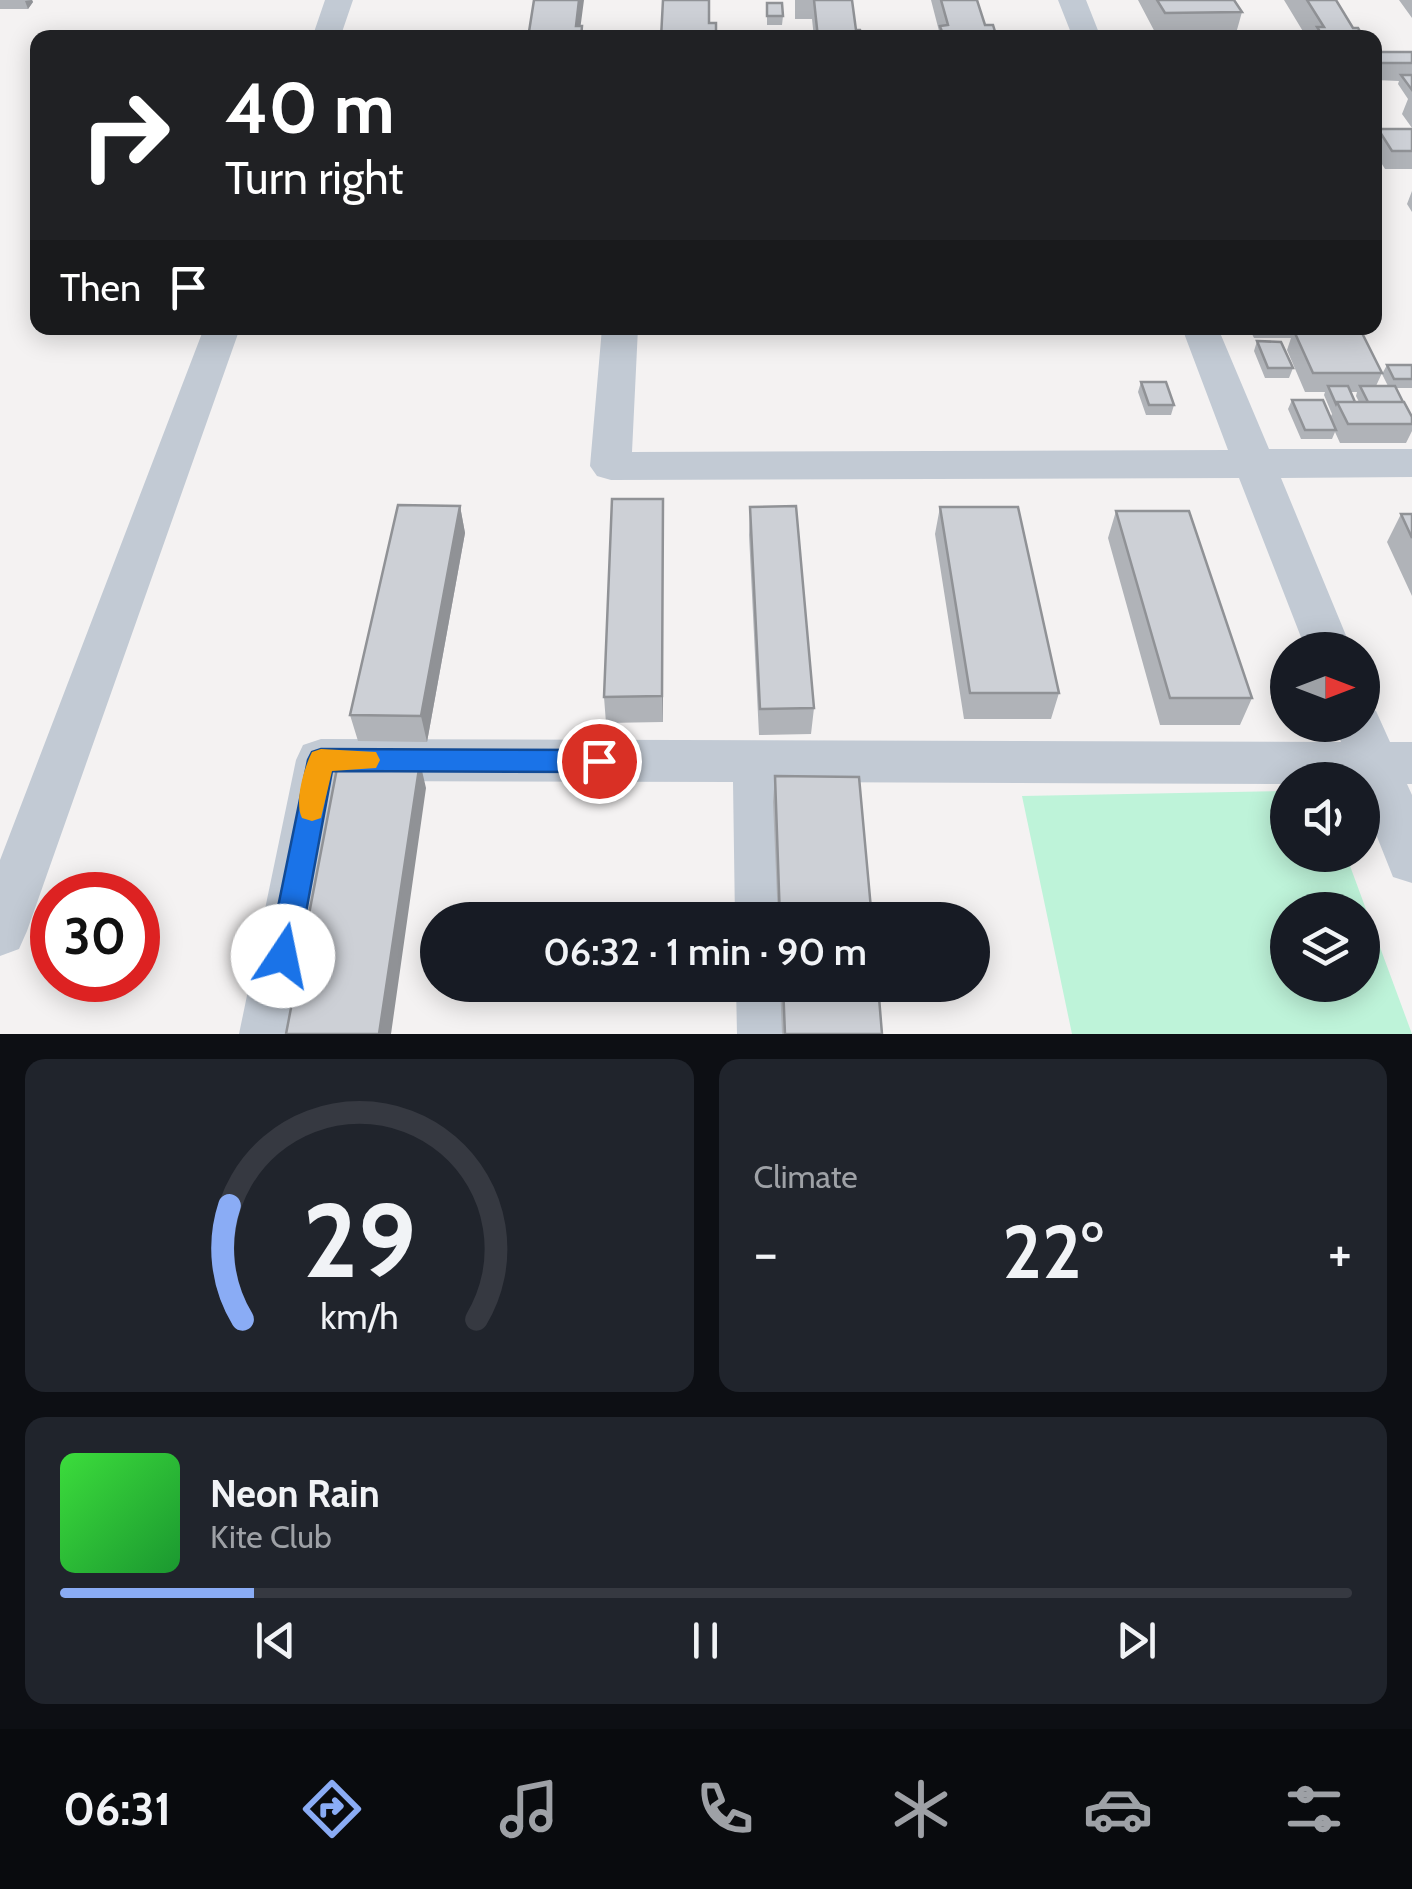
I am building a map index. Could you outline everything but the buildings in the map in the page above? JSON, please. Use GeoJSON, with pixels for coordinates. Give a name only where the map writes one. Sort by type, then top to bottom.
{"type":"FeatureCollection","features":[{"type":"Feature","properties":{"kind":"street"},"geometry":{"type":"LineString","coordinates":[[329,30],[339,0]]}},
{"type":"Feature","properties":{"kind":"street"},"geometry":{"type":"LineString","coordinates":[[1072,0],[1083,30]]}},
{"type":"Feature","properties":{"kind":"street"},"geometry":{"type":"LineString","coordinates":[[4,910],[219,335]]}},
{"type":"Feature","properties":{"kind":"street"},"geometry":{"type":"LineString","coordinates":[[620,335],[611,466],[1412,463]]}},
{"type":"Feature","properties":{"kind":"street"},"geometry":{"type":"LineString","coordinates":[[1203,335],[1321,632]]}},
{"type":"Feature","properties":{"kind":"street"},"geometry":{"type":"LineString","coordinates":[[268,1034],[321,760],[758,761],[1381,750],[1412,860]]}},
{"type":"Feature","properties":{"kind":"street"},"geometry":{"type":"LineString","coordinates":[[758,761],[762,902]]}},
{"type":"Feature","properties":{"kind":"street"},"geometry":{"type":"LineString","coordinates":[[765,1002],[766,1034]]}},
{"type":"Feature","properties":{"kind":"green space"},"geometry":{"type":"Polygon","coordinates":[[[1270,791],[1270,872],[1352,872],[1360,892],[1270,892],[1270,1002],[1380,1002],[1380,947],[1412,1034],[1072,1034],[1022,796],[1270,791]]]}},
{"type":"Feature","properties":{"kind":"slow traffic"},"geometry":{"type":"LineString","coordinates":[[312,809],[321,760],[366,760]]}},
{"type":"Feature","properties":{"kind":"route"},"geometry":{"type":"LineString","coordinates":[[283,956],[321,760],[599,761]]}}]}
